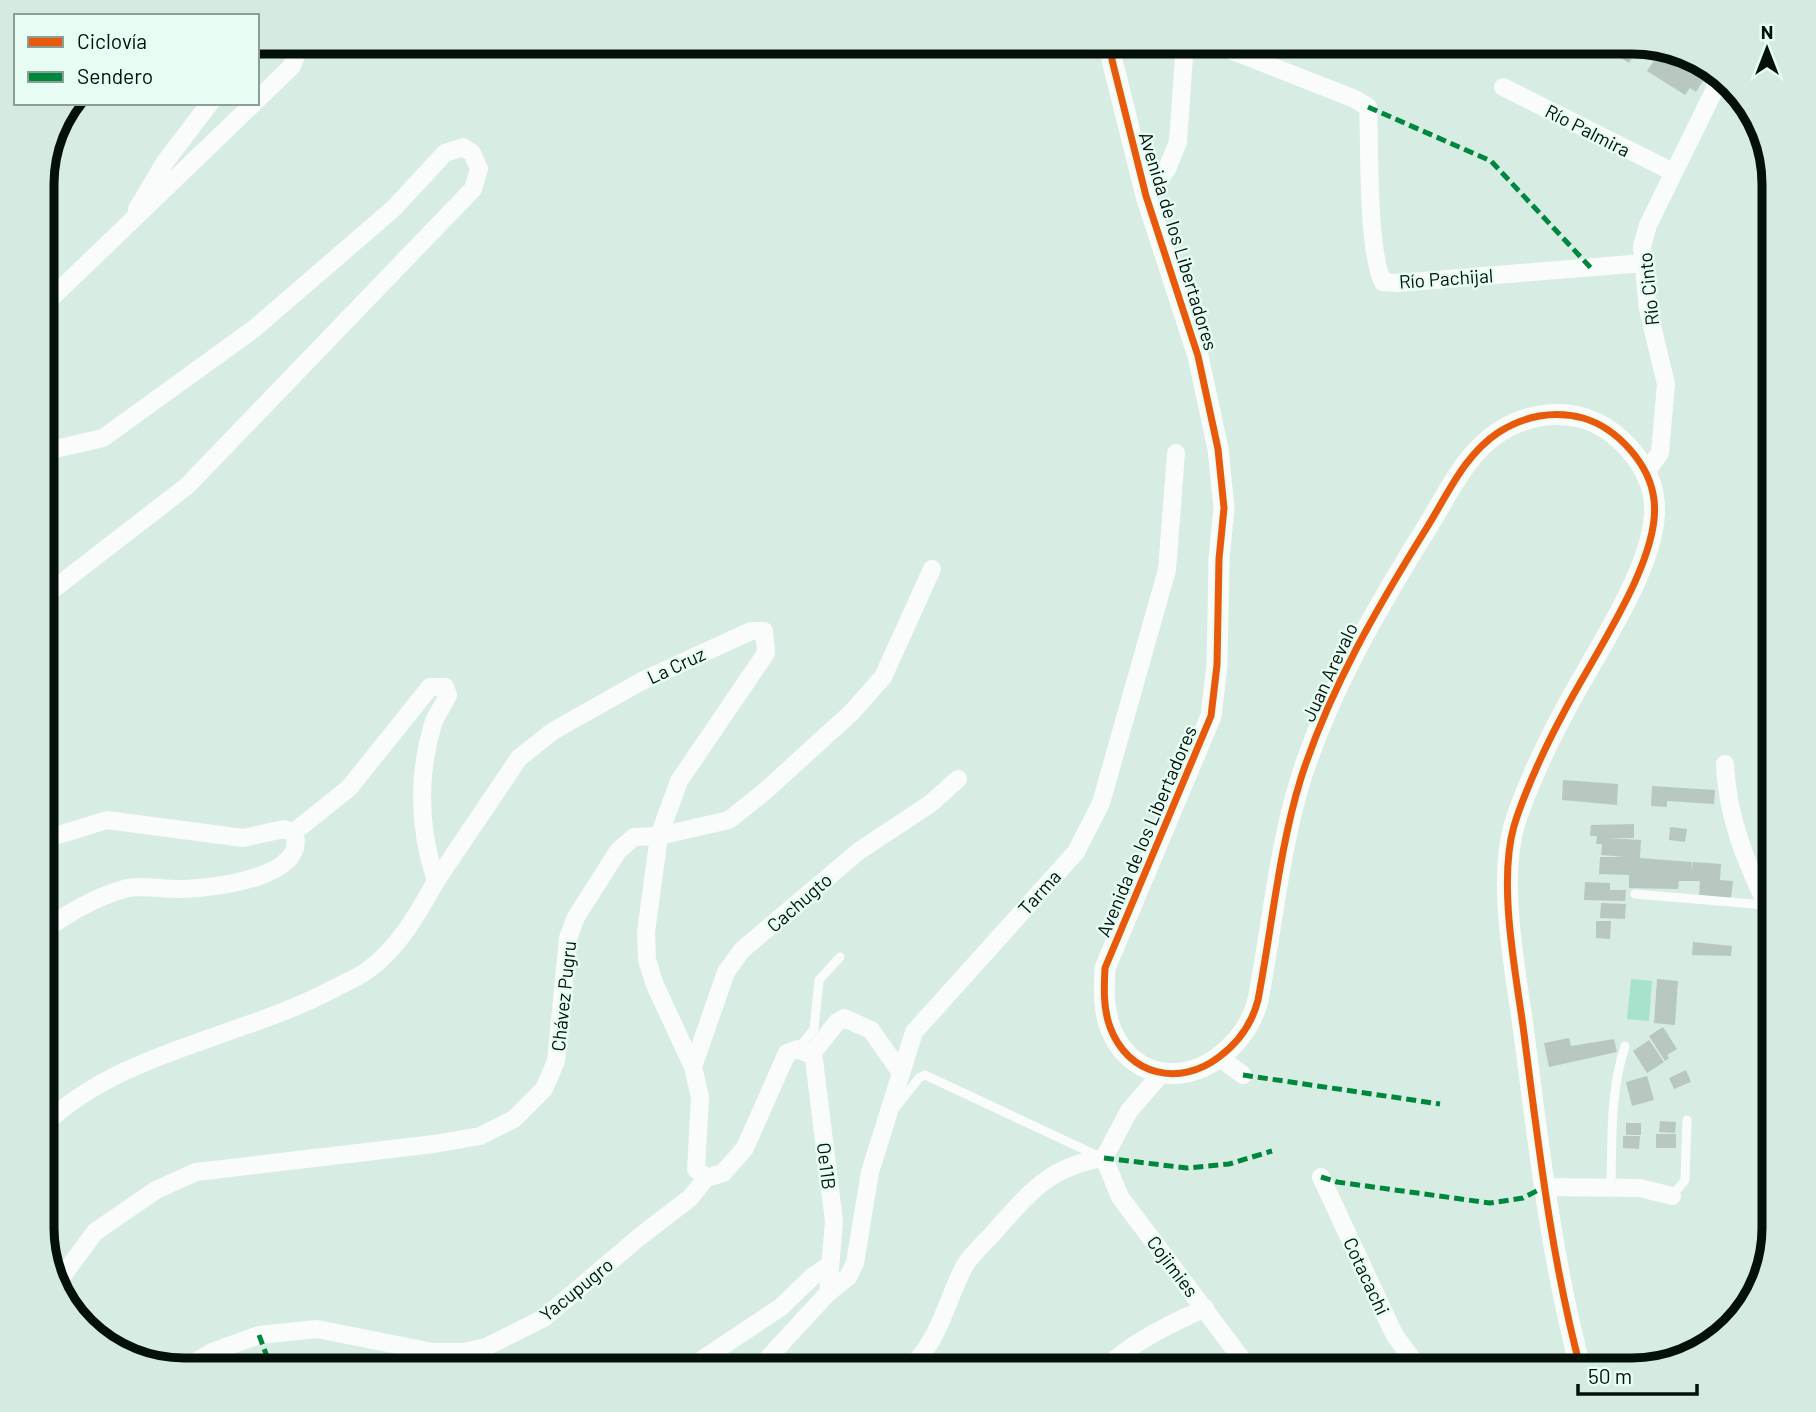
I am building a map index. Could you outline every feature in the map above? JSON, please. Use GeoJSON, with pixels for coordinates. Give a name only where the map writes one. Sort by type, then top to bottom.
{"type":"FeatureCollection","features":[{"type":"Feature","properties":{"kind":"street"},"geometry":{"type":"LineString","coordinates":[[259,99],[292,66],[296,54]]}},
{"type":"Feature","properties":{"kind":"street","name":"Avenida de los Libertadores"},"geometry":{"type":"LineString","coordinates":[[1112,54],[1146,196],[1198,356],[1218,449],[1224,508],[1219,559],[1217,665],[1211,716],[1105,968],[1104,1006],[1113,1033],[1122,1049],[1136,1061],[1161,1074]]}},
{"type":"Feature","properties":{"kind":"street"},"geometry":{"type":"LineString","coordinates":[[1146,196],[1167,169],[1178,142],[1184,54]]}},
{"type":"Feature","properties":{"kind":"street","name":"Río Pachijal"},"geometry":{"type":"LineString","coordinates":[[1241,54],[1355,99],[1368,107],[1374,237],[1378,272],[1383,282],[1643,263]]}},
{"type":"Feature","properties":{"kind":"street","name":"Río Cinto"},"geometry":{"type":"LineString","coordinates":[[1645,474],[1655,465],[1660,453],[1666,384],[1654,344],[1642,246],[1648,225],[1715,85]]}},
{"type":"Feature","properties":{"kind":"street","name":"Río Palmira"},"geometry":{"type":"LineString","coordinates":[[1503,87],[1673,172]]}},
{"type":"Feature","properties":{"kind":"street"},"geometry":{"type":"LineString","coordinates":[[136,216],[144,194],[209,105]]}},
{"type":"Feature","properties":{"kind":"street"},"geometry":{"type":"LineString","coordinates":[[55,294],[253,105]]}},
{"type":"Feature","properties":{"kind":"street"},"geometry":{"type":"LineString","coordinates":[[55,449],[103,438],[255,328],[394,208],[445,153],[463,147],[472,153],[479,169],[472,189],[197,476],[55,588]]}},
{"type":"Feature","properties":{"kind":"street","name":"Juan Arevalo"},"geometry":{"type":"LineString","coordinates":[[1161,1074],[1194,1072],[1219,1057],[1241,1037],[1256,1009],[1298,790],[1327,707],[1383,597],[1462,469],[1500,432],[1535,417],[1559,414],[1584,419],[1608,430],[1631,452],[1645,474]]}},
{"type":"Feature","properties":{"kind":"street","name":"Tarma"},"geometry":{"type":"LineString","coordinates":[[768,1358],[828,1293],[848,1277],[855,1263],[870,1172],[890,1113],[899,1070],[914,1031],[1076,852],[1101,803],[1167,570],[1176,453]]}},
{"type":"Feature","properties":{"kind":"street"},"geometry":{"type":"LineString","coordinates":[[1578,1358],[1568,1323],[1544,1187],[1512,947],[1508,885],[1513,828],[1561,718],[1640,570],[1655,509],[1654,496],[1645,474]]}},
{"type":"Feature","properties":{"kind":"street","name":"Chávez Pugru"},"geometry":{"type":"LineString","coordinates":[[63,1275],[95,1232],[156,1190],[196,1172],[434,1144],[480,1136],[514,1119],[544,1089],[556,1061],[568,938],[576,917],[618,850],[634,837],[659,836],[729,820],[851,713],[883,677],[932,569]]}},
{"type":"Feature","properties":{"kind":"street","name":"La Cruz"},"geometry":{"type":"LineString","coordinates":[[436,881],[519,758],[553,731],[642,681],[751,631],[764,631],[766,653],[679,781],[659,836]]}},
{"type":"Feature","properties":{"kind":"street"},"geometry":{"type":"LineString","coordinates":[[55,1113],[126,1068],[225,1035],[301,1004],[369,970],[405,934],[436,881],[428,855],[423,821],[422,774],[434,721],[448,695],[445,687],[430,687],[349,788],[294,832]]}},
{"type":"Feature","properties":{"kind":"street"},"geometry":{"type":"LineString","coordinates":[[1725,764],[1731,814],[1762,893]]}},
{"type":"Feature","properties":{"kind":"street","name":"Cachugto"},"geometry":{"type":"LineString","coordinates":[[693,1067],[726,972],[743,950],[859,850],[930,804],[958,779]]}},
{"type":"Feature","properties":{"kind":"street"},"geometry":{"type":"LineString","coordinates":[[55,836],[107,820],[243,838],[284,829],[294,832]]}},
{"type":"Feature","properties":{"kind":"street"},"geometry":{"type":"LineString","coordinates":[[55,923],[125,888],[184,889],[248,881],[275,870],[288,860],[295,851],[294,832]]}},
{"type":"Feature","properties":{"kind":"street"},"geometry":{"type":"LineString","coordinates":[[659,836],[646,932],[647,960],[655,985],[693,1067],[700,1097],[696,1168],[706,1178]]}},
{"type":"Feature","properties":{"kind":"street","name":"Yacupugro"},"geometry":{"type":"LineString","coordinates":[[202,1358],[259,1335],[317,1329],[433,1352],[463,1352],[486,1347],[544,1318],[638,1238],[690,1198],[706,1178],[723,1173],[745,1148],[788,1053],[804,1052],[844,1018],[871,1030],[899,1070]]}},
{"type":"Feature","properties":{"kind":"street","name":"Oe11B"},"geometry":{"type":"LineString","coordinates":[[804,1052],[834,1221],[828,1293]]}},
{"type":"Feature","properties":{"kind":"street"},"geometry":{"type":"LineString","coordinates":[[1219,1057],[1243,1075]]}},
{"type":"Feature","properties":{"kind":"street"},"geometry":{"type":"LineString","coordinates":[[921,1358],[939,1331],[965,1265],[1032,1189],[1054,1173],[1079,1162],[1104,1158],[1129,1111],[1161,1074]]}},
{"type":"Feature","properties":{"kind":"street","name":"Cojimies"},"geometry":{"type":"LineString","coordinates":[[1104,1158],[1120,1197],[1241,1358]]}},
{"type":"Feature","properties":{"kind":"street","name":"Cotacachi"},"geometry":{"type":"LineString","coordinates":[[1321,1177],[1394,1334],[1411,1358]]}},
{"type":"Feature","properties":{"kind":"street"},"geometry":{"type":"LineString","coordinates":[[1544,1187],[1640,1188],[1672,1196]]}},
{"type":"Feature","properties":{"kind":"street"},"geometry":{"type":"LineString","coordinates":[[706,1358],[781,1307],[813,1276],[830,1265]]}},
{"type":"Feature","properties":{"kind":"street"},"geometry":{"type":"LineString","coordinates":[[1115,1358],[1160,1328],[1205,1308]]}},
{"type":"Feature","properties":{"kind":"lane"},"geometry":{"type":"LineString","coordinates":[[1634,894],[1762,912]]}},
{"type":"Feature","properties":{"kind":"lane"},"geometry":{"type":"LineString","coordinates":[[804,1052],[814,1029],[819,981],[840,957]]}},
{"type":"Feature","properties":{"kind":"lane"},"geometry":{"type":"LineString","coordinates":[[1611,1188],[1613,1118],[1619,1062],[1625,1046]]}},
{"type":"Feature","properties":{"kind":"lane"},"geometry":{"type":"LineString","coordinates":[[890,1113],[919,1078],[925,1075],[1104,1158]]}},
{"type":"Feature","properties":{"kind":"lane"},"geometry":{"type":"LineString","coordinates":[[1672,1196],[1685,1180],[1688,1120]]}},
{"type":"Feature","properties":{"kind":"green space"},"geometry":{"type":"Polygon","coordinates":[[[1631,979],[1652,981],[1649,1021],[1627,1019],[1631,979]]]}},
{"type":"Feature","properties":{"kind":"building"},"geometry":{"type":"Polygon","coordinates":[[[1614,54],[1634,54],[1629,63],[1614,54]]]}},
{"type":"Feature","properties":{"kind":"building"},"geometry":{"type":"Polygon","coordinates":[[[1657,57],[1679,64],[1704,79],[1696,92],[1690,88],[1685,95],[1647,71],[1657,57]]]}},
{"type":"Feature","properties":{"kind":"building"},"geometry":{"type":"Polygon","coordinates":[[[1563,780],[1618,784],[1617,805],[1562,800],[1563,780]]]}},
{"type":"Feature","properties":{"kind":"building"},"geometry":{"type":"Polygon","coordinates":[[[1652,786],[1715,790],[1714,804],[1667,801],[1667,807],[1651,806],[1652,786]]]}},
{"type":"Feature","properties":{"kind":"building"},"geometry":{"type":"Polygon","coordinates":[[[1634,824],[1634,838],[1608,838],[1641,840],[1640,858],[1692,862],[1691,871],[1693,862],[1721,864],[1720,880],[1733,881],[1731,898],[1699,896],[1700,881],[1679,881],[1678,889],[1629,888],[1629,875],[1599,874],[1600,857],[1625,857],[1601,855],[1602,844],[1596,844],[1597,836],[1590,836],[1591,825],[1634,824]]]}},
{"type":"Feature","properties":{"kind":"building"},"geometry":{"type":"Polygon","coordinates":[[[1670,827],[1687,829],[1685,842],[1669,840],[1670,827]]]}},
{"type":"Feature","properties":{"kind":"building"},"geometry":{"type":"Polygon","coordinates":[[[1585,882],[1610,883],[1610,890],[1626,890],[1625,901],[1584,900],[1585,882]]]}},
{"type":"Feature","properties":{"kind":"building"},"geometry":{"type":"Polygon","coordinates":[[[1601,903],[1626,904],[1625,919],[1600,918],[1601,903]]]}},
{"type":"Feature","properties":{"kind":"building"},"geometry":{"type":"Polygon","coordinates":[[[1596,921],[1611,921],[1610,939],[1596,938],[1596,921]]]}},
{"type":"Feature","properties":{"kind":"building"},"geometry":{"type":"Polygon","coordinates":[[[1693,942],[1732,946],[1731,956],[1692,955],[1693,942]]]}},
{"type":"Feature","properties":{"kind":"building"},"geometry":{"type":"Polygon","coordinates":[[[1657,979],[1678,981],[1675,1025],[1654,1023],[1657,979]]]}},
{"type":"Feature","properties":{"kind":"building"},"geometry":{"type":"Polygon","coordinates":[[[1663,1027],[1677,1049],[1667,1055],[1669,1058],[1665,1061],[1649,1036],[1663,1027]]]}},
{"type":"Feature","properties":{"kind":"building"},"geometry":{"type":"Polygon","coordinates":[[[1569,1038],[1571,1046],[1614,1039],[1617,1052],[1549,1067],[1544,1043],[1569,1038]]]}},
{"type":"Feature","properties":{"kind":"building"},"geometry":{"type":"Polygon","coordinates":[[[1649,1040],[1664,1062],[1647,1073],[1633,1051],[1649,1040]]]}},
{"type":"Feature","properties":{"kind":"building"},"geometry":{"type":"Polygon","coordinates":[[[1686,1070],[1691,1082],[1674,1089],[1669,1078],[1686,1070]]]}},
{"type":"Feature","properties":{"kind":"building"},"geometry":{"type":"Polygon","coordinates":[[[1647,1076],[1654,1100],[1632,1106],[1626,1082],[1647,1076]]]}},
{"type":"Feature","properties":{"kind":"building"},"geometry":{"type":"Polygon","coordinates":[[[1660,1121],[1676,1122],[1675,1133],[1659,1132],[1660,1121]]]}},
{"type":"Feature","properties":{"kind":"building"},"geometry":{"type":"Polygon","coordinates":[[[1626,1123],[1641,1123],[1641,1135],[1626,1135],[1626,1123]]]}},
{"type":"Feature","properties":{"kind":"building"},"geometry":{"type":"Polygon","coordinates":[[[1656,1134],[1676,1134],[1676,1148],[1656,1148],[1656,1134]]]}},
{"type":"Feature","properties":{"kind":"building"},"geometry":{"type":"Polygon","coordinates":[[[1623,1136],[1640,1136],[1639,1149],[1623,1148],[1623,1136]]]}},
{"type":"Feature","properties":{"kind":"marked path"},"geometry":{"type":"LineString","coordinates":[[1368,107],[1491,161],[1591,268]]}},
{"type":"Feature","properties":{"kind":"marked path"},"geometry":{"type":"LineString","coordinates":[[1243,1075],[1440,1104]]}},
{"type":"Feature","properties":{"kind":"marked path"},"geometry":{"type":"LineString","coordinates":[[1104,1158],[1187,1168],[1229,1164],[1272,1151]]}},
{"type":"Feature","properties":{"kind":"marked path"},"geometry":{"type":"LineString","coordinates":[[1321,1177],[1337,1182],[1490,1203],[1523,1198],[1544,1187]]}},
{"type":"Feature","properties":{"kind":"marked path"},"geometry":{"type":"LineString","coordinates":[[259,1335],[268,1358]]}},
{"type":"Feature","properties":{"kind":"cycle path"},"geometry":{"type":"LineString","coordinates":[[1112,54],[1146,196],[1198,356],[1218,449],[1224,508],[1219,559],[1217,665],[1211,716],[1105,968],[1106,1013],[1118,1044],[1129,1057],[1157,1072],[1188,1072],[1219,1057],[1239,1039],[1248,1025],[1258,1000],[1293,805],[1326,712],[1373,619],[1450,489],[1476,452],[1499,432],[1529,418],[1572,416],[1596,423],[1608,430],[1630,449],[1646,473],[1654,500],[1653,524],[1647,551],[1622,609],[1556,726],[1529,784],[1509,848],[1508,899],[1512,952],[1553,1242],[1578,1358]]}}]}
